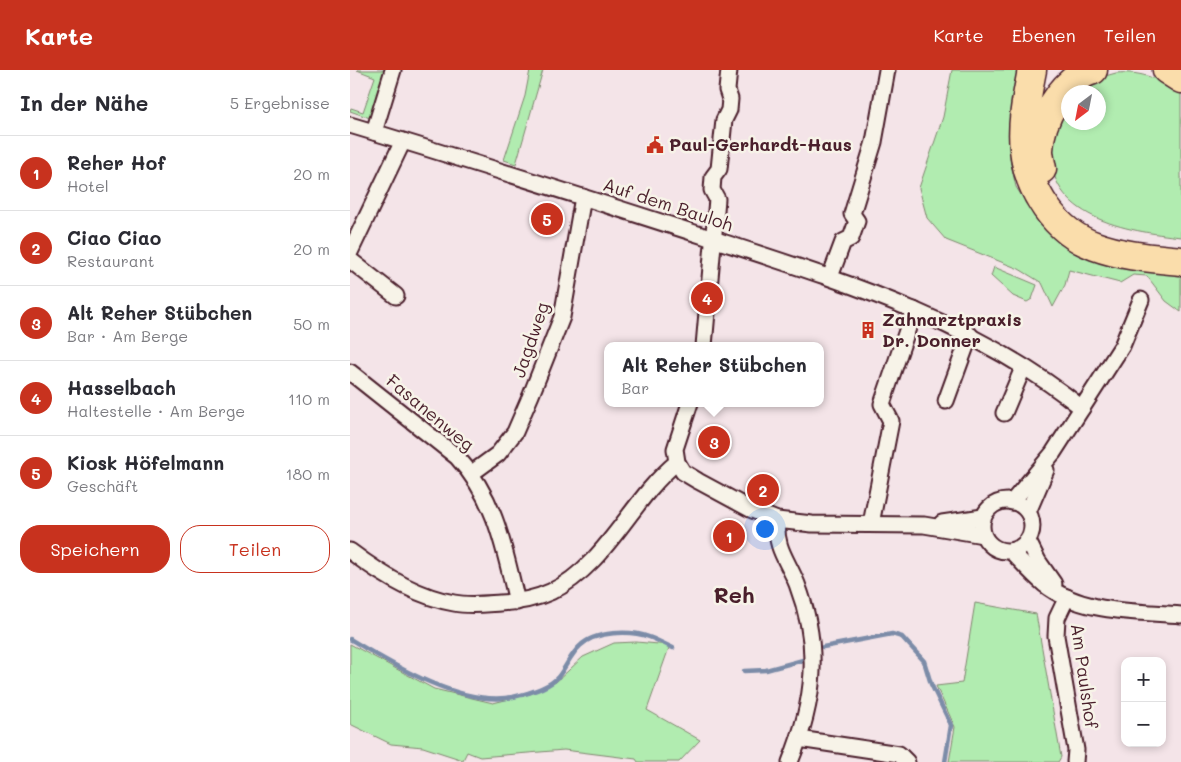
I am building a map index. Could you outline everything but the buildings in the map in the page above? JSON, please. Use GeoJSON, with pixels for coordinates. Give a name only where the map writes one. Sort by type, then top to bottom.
{"type":"FeatureCollection","features":[{"type":"Feature","properties":{"kind":"highway"},"geometry":{"type":"LineString","coordinates":[[1032,70],[1023,124],[1024,149],[1028,172],[1046,209],[1070,234],[1094,246],[1118,252],[1181,261]]}},
{"type":"Feature","properties":{"kind":"highway"},"geometry":{"type":"LineString","coordinates":[[1093,70],[1074,80],[1064,90],[1052,106],[1042,133],[1039,150],[1043,175],[1053,196],[1067,212],[1084,225],[1109,235],[1181,248]]}},
{"type":"Feature","properties":{"kind":"highway"},"geometry":{"type":"LineString","coordinates":[[1167,70],[1181,79]]}},
{"type":"Feature","properties":{"kind":"street"},"geometry":{"type":"LineString","coordinates":[[374,132],[393,70]]}},
{"type":"Feature","properties":{"kind":"street"},"geometry":{"type":"LineString","coordinates":[[704,342],[717,199],[712,190],[714,177],[719,169],[724,120],[730,110],[730,99],[727,90],[729,70]]}},
{"type":"Feature","properties":{"kind":"street"},"geometry":{"type":"LineString","coordinates":[[830,277],[843,242],[851,238],[857,221],[852,214],[874,142],[887,70]]}},
{"type":"Feature","properties":{"kind":"street","name":"Auf dem Bauloh"},"geometry":{"type":"LineString","coordinates":[[350,125],[583,197],[830,277],[914,310],[970,335],[1082,408]]}},
{"type":"Feature","properties":{"kind":"street"},"geometry":{"type":"LineString","coordinates":[[350,252],[403,141]]}},
{"type":"Feature","properties":{"kind":"street","name":"Jagdweg"},"geometry":{"type":"LineString","coordinates":[[472,473],[498,454],[515,432],[532,396],[562,317],[583,197]]}},
{"type":"Feature","properties":{"kind":"street"},"geometry":{"type":"LineString","coordinates":[[350,260],[396,296]]}},
{"type":"Feature","properties":{"kind":"street"},"geometry":{"type":"LineString","coordinates":[[1012,502],[1053,454],[1122,346],[1141,300]]}},
{"type":"Feature","properties":{"kind":"street"},"geometry":{"type":"LineString","coordinates":[[871,524],[891,421],[882,404],[914,310]]}},
{"type":"Feature","properties":{"kind":"street"},"geometry":{"type":"LineString","coordinates":[[946,401],[970,335]]}},
{"type":"Feature","properties":{"kind":"street"},"geometry":{"type":"LineString","coordinates":[[1004,413],[1023,368]]}},
{"type":"Feature","properties":{"kind":"street","name":"Fasanenweg"},"geometry":{"type":"LineString","coordinates":[[350,372],[457,457],[472,473],[496,519],[517,602]]}},
{"type":"Feature","properties":{"kind":"street"},"geometry":{"type":"LineString","coordinates":[[689,407],[675,450],[677,462],[684,472],[750,509],[777,520],[812,524],[924,525],[983,535],[994,548],[1011,551],[1020,548],[1028,541],[1032,526],[1028,512],[1053,454]]}},
{"type":"Feature","properties":{"kind":"street"},"geometry":{"type":"LineString","coordinates":[[350,551],[388,576],[434,598],[468,605],[534,600],[556,591],[592,561],[653,485],[677,462]]}},
{"type":"Feature","properties":{"kind":"street"},"geometry":{"type":"LineString","coordinates":[[924,525],[983,517],[995,504],[1012,502],[1028,512]]}},
{"type":"Feature","properties":{"kind":"street"},"geometry":{"type":"LineString","coordinates":[[983,517],[983,535]]}},
{"type":"Feature","properties":{"kind":"street"},"geometry":{"type":"LineString","coordinates":[[777,520],[776,541],[796,583],[809,620],[812,655],[809,701],[799,739],[790,762]]}},
{"type":"Feature","properties":{"kind":"street"},"geometry":{"type":"LineString","coordinates":[[1028,541],[1038,562],[1064,595]]}},
{"type":"Feature","properties":{"kind":"street"},"geometry":{"type":"LineString","coordinates":[[1011,551],[1045,585],[1082,604],[1112,609],[1181,615]]}},
{"type":"Feature","properties":{"kind":"street","name":"Am Paulshof"},"geometry":{"type":"LineString","coordinates":[[1064,595],[1057,618],[1056,636],[1076,750],[1074,762]]}},
{"type":"Feature","properties":{"kind":"street"},"geometry":{"type":"LineString","coordinates":[[799,739],[899,754],[907,762]]}},
{"type":"Feature","properties":{"kind":"green space"},"geometry":{"type":"Polygon","coordinates":[[[357,70],[389,70],[377,112],[370,118],[350,111],[351,108],[363,112],[375,77],[357,70]]]}},
{"type":"Feature","properties":{"kind":"green space"},"geometry":{"type":"Polygon","coordinates":[[[530,70],[543,70],[516,164],[504,160],[525,96],[530,70]]]}},
{"type":"Feature","properties":{"kind":"green space"},"geometry":{"type":"Polygon","coordinates":[[[952,70],[1020,70],[1010,126],[1010,160],[1016,187],[1032,212],[1054,233],[1181,272],[1181,312],[1166,301],[1147,276],[1133,275],[1120,283],[1069,270],[1065,285],[1053,307],[1042,283],[1019,269],[946,240],[927,218],[919,188],[943,117],[952,70]]]}},
{"type":"Feature","properties":{"kind":"green space"},"geometry":{"type":"Polygon","coordinates":[[[1116,73],[1134,73],[1158,80],[1181,94],[1181,237],[1137,231],[1094,217],[1076,205],[1062,190],[1053,171],[1052,140],[1061,116],[1061,130],[1106,130],[1106,85],[1086,85],[1098,78],[1116,73]]]}},
{"type":"Feature","properties":{"kind":"green space"},"geometry":{"type":"Polygon","coordinates":[[[994,267],[1037,285],[1032,299],[1027,302],[1013,296],[991,276],[994,267]]]}},
{"type":"Feature","properties":{"kind":"green space"},"geometry":{"type":"Polygon","coordinates":[[[975,603],[1036,614],[1061,757],[1058,762],[949,762],[955,727],[936,686],[962,683],[975,603]]]}},
{"type":"Feature","properties":{"kind":"green space"},"geometry":{"type":"Polygon","coordinates":[[[636,642],[670,645],[647,710],[700,740],[679,762],[638,762],[636,759],[564,750],[480,757],[467,752],[463,760],[423,747],[391,744],[350,724],[350,644],[434,689],[493,703],[530,694],[556,682],[583,657],[614,643],[636,642]]]}},
{"type":"Feature","properties":{"kind":"waterway"},"geometry":{"type":"LineString","coordinates":[[350,639],[428,682],[472,696],[493,698],[518,696],[537,690],[554,681],[580,646],[594,637],[613,633],[632,633],[652,638],[673,648]]}},
{"type":"Feature","properties":{"kind":"waterway"},"geometry":{"type":"LineString","coordinates":[[823,647],[892,634],[902,637],[924,661],[931,684],[951,725],[945,762]]}},
{"type":"Feature","properties":{"kind":"waterway"},"geometry":{"type":"LineString","coordinates":[[744,671],[766,670],[803,660]]}},
{"type":"Feature","properties":{"kind":"place","name":"Paul-Gerhardt-Haus"},"geometry":{"type":"Point","coordinates":[655,145]}},
{"type":"Feature","properties":{"kind":"place","name":"Kiosk Höfelmann"},"geometry":{"type":"Point","coordinates":[547,219]}},
{"type":"Feature","properties":{"kind":"place","name":"Hasselbach"},"geometry":{"type":"Point","coordinates":[707,298]}},
{"type":"Feature","properties":{"kind":"place","name":"Zahnarztpraxis Dr. Donner"},"geometry":{"type":"Point","coordinates":[868,330]}},
{"type":"Feature","properties":{"kind":"place","name":"Alt Reher Stübchen"},"geometry":{"type":"Point","coordinates":[714,442]}},
{"type":"Feature","properties":{"kind":"place","name":"Ciao Ciao"},"geometry":{"type":"Point","coordinates":[763,490]}},
{"type":"Feature","properties":{"kind":"place","name":"Reher Hof"},"geometry":{"type":"Point","coordinates":[729,536]}},
{"type":"Feature","properties":{"kind":"district","name":"Reh"},"geometry":{"type":"Point","coordinates":[734,595]}}]}
